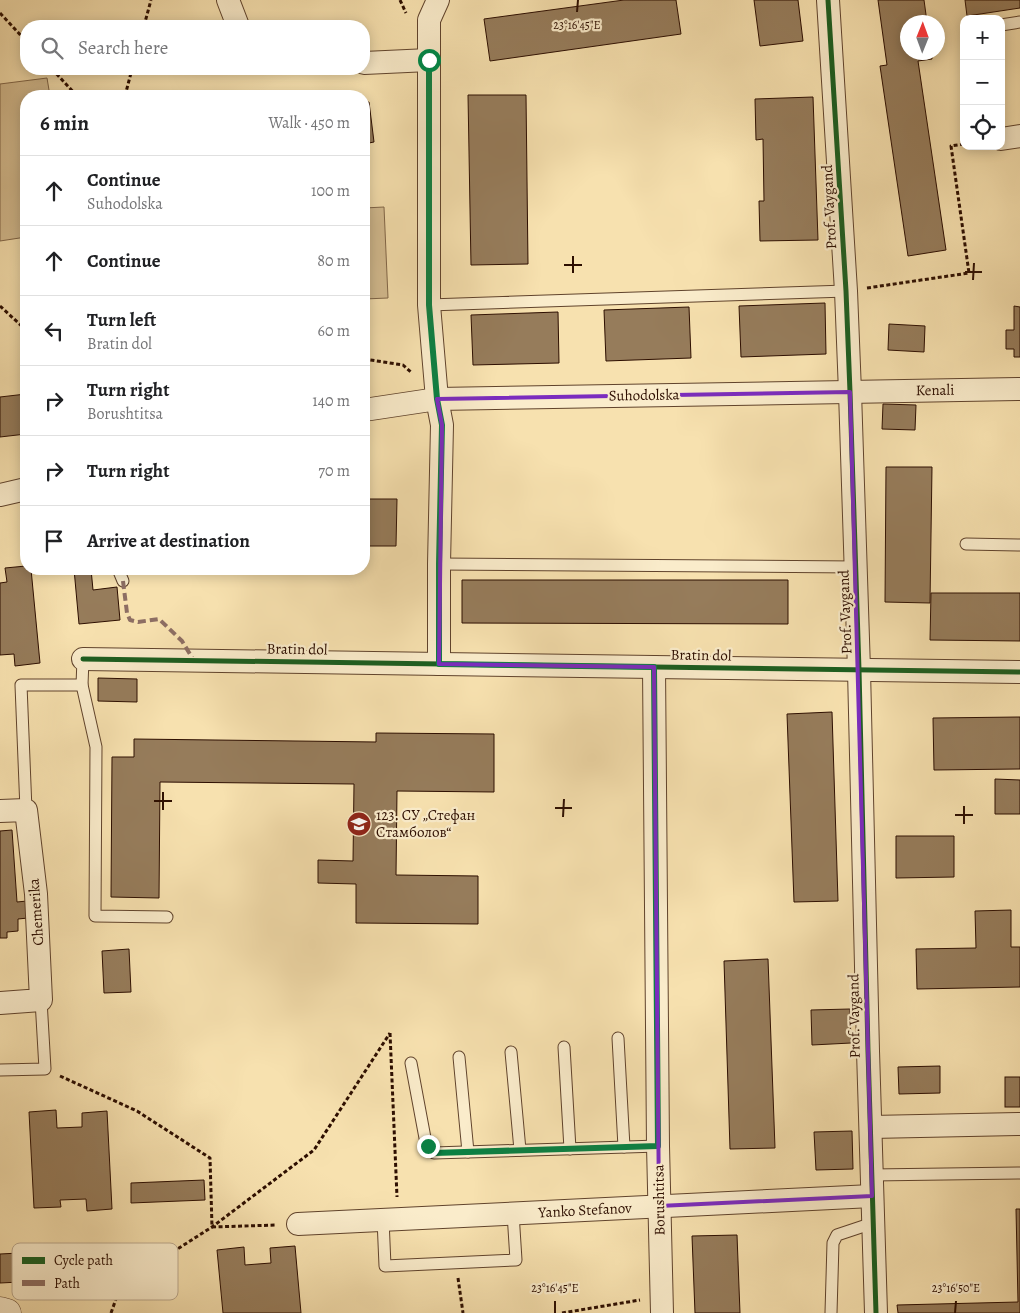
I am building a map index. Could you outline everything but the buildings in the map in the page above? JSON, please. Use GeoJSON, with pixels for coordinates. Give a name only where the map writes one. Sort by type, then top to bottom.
{"type":"FeatureCollection","features":[{"type":"Feature","properties":{"kind":"street"},"geometry":{"type":"LineString","coordinates":[[228,0],[236,20]]}},
{"type":"Feature","properties":{"kind":"street"},"geometry":{"type":"LineString","coordinates":[[438,0],[429,20],[429,305],[437,399],[442,425],[439,664]]}},
{"type":"Feature","properties":{"kind":"street","name":"Prof. Vaygand"},"geometry":{"type":"LineString","coordinates":[[828,0],[846,291],[850,392],[860,670],[876,1313]]}},
{"type":"Feature","properties":{"kind":"street"},"geometry":{"type":"LineString","coordinates":[[370,63],[429,60]]}},
{"type":"Feature","properties":{"kind":"street"},"geometry":{"type":"LineString","coordinates":[[1005,138],[1020,136]]}},
{"type":"Feature","properties":{"kind":"street","name":"Kenali"},"geometry":{"type":"LineString","coordinates":[[850,392],[1020,389]]}},
{"type":"Feature","properties":{"kind":"street","name":"Suhodolska"},"geometry":{"type":"LineString","coordinates":[[370,409],[437,399],[850,392]]}},
{"type":"Feature","properties":{"kind":"street"},"geometry":{"type":"LineString","coordinates":[[0,495],[20,490]]}},
{"type":"Feature","properties":{"kind":"street","name":"Bratin dol"},"geometry":{"type":"LineString","coordinates":[[83,659],[1020,672]]}},
{"type":"Feature","properties":{"kind":"street","name":"Borushtitsa"},"geometry":{"type":"LineString","coordinates":[[654,667],[658,1146],[662,1305]]}},
{"type":"Feature","properties":{"kind":"street"},"geometry":{"type":"LineString","coordinates":[[0,811],[26,810]]}},
{"type":"Feature","properties":{"kind":"street","name":"Chemerika"},"geometry":{"type":"LineString","coordinates":[[26,810],[36,894],[41,1000]]}},
{"type":"Feature","properties":{"kind":"street"},"geometry":{"type":"LineString","coordinates":[[0,1003],[41,1000]]}},
{"type":"Feature","properties":{"kind":"street"},"geometry":{"type":"LineString","coordinates":[[870,1127],[1020,1124]]}},
{"type":"Feature","properties":{"kind":"street","name":"Yanko Stefanov"},"geometry":{"type":"LineString","coordinates":[[298,1224],[659,1206],[872,1186]]}},
{"type":"Feature","properties":{"kind":"street"},"geometry":{"type":"LineString","coordinates":[[0,1310],[7,1313]]}},
{"type":"Feature","properties":{"kind":"lane"},"geometry":{"type":"LineString","coordinates":[[1005,24],[1020,22]]}},
{"type":"Feature","properties":{"kind":"lane"},"geometry":{"type":"LineString","coordinates":[[429,305],[846,291]]}},
{"type":"Feature","properties":{"kind":"lane"},"geometry":{"type":"LineString","coordinates":[[966,544],[1020,545]]}},
{"type":"Feature","properties":{"kind":"lane"},"geometry":{"type":"LineString","coordinates":[[439,564],[856,567]]}},
{"type":"Feature","properties":{"kind":"lane"},"geometry":{"type":"LineString","coordinates":[[121,575],[124,581]]}},
{"type":"Feature","properties":{"kind":"lane","name":"Bratin dol"},"geometry":{"type":"LineString","coordinates":[[83,659],[82,684],[96,747],[95,916],[167,917]]}},
{"type":"Feature","properties":{"kind":"lane"},"geometry":{"type":"LineString","coordinates":[[26,810],[21,685],[82,684]]}},
{"type":"Feature","properties":{"kind":"lane"},"geometry":{"type":"LineString","coordinates":[[0,1070],[45,1069],[41,1000]]}},
{"type":"Feature","properties":{"kind":"lane"},"geometry":{"type":"LineString","coordinates":[[618,1038],[624,1147]]}},
{"type":"Feature","properties":{"kind":"lane"},"geometry":{"type":"LineString","coordinates":[[564,1047],[570,1149]]}},
{"type":"Feature","properties":{"kind":"lane"},"geometry":{"type":"LineString","coordinates":[[511,1052],[520,1150]]}},
{"type":"Feature","properties":{"kind":"lane"},"geometry":{"type":"LineString","coordinates":[[459,1057],[468,1152]]}},
{"type":"Feature","properties":{"kind":"lane"},"geometry":{"type":"LineString","coordinates":[[411,1063],[425,1138],[428,1146],[434,1153],[658,1146]]}},
{"type":"Feature","properties":{"kind":"lane"},"geometry":{"type":"LineString","coordinates":[[872,1186],[1020,1172]]}},
{"type":"Feature","properties":{"kind":"lane"},"geometry":{"type":"LineString","coordinates":[[390,1219],[385,1266],[516,1260],[513,1213]]}},
{"type":"Feature","properties":{"kind":"lane"},"geometry":{"type":"LineString","coordinates":[[831,1313],[833,1243],[837,1235],[873,1223]]}},
{"type":"Feature","properties":{"kind":"path"},"geometry":{"type":"LineString","coordinates":[[146,20],[151,0]]}},
{"type":"Feature","properties":{"kind":"path"},"geometry":{"type":"LineString","coordinates":[[0,13],[20,35]]}},
{"type":"Feature","properties":{"kind":"path"},"geometry":{"type":"LineString","coordinates":[[58,75],[71,90]]}},
{"type":"Feature","properties":{"kind":"path"},"geometry":{"type":"LineString","coordinates":[[127,90],[130,75]]}},
{"type":"Feature","properties":{"kind":"path"},"geometry":{"type":"LineString","coordinates":[[846,291],[969,273],[951,146],[960,145]]}},
{"type":"Feature","properties":{"kind":"path"},"geometry":{"type":"LineString","coordinates":[[0,306],[20,324]]}},
{"type":"Feature","properties":{"kind":"path"},"geometry":{"type":"LineString","coordinates":[[370,360],[403,365],[437,399]]}},
{"type":"Feature","properties":{"kind":"path"},"geometry":{"type":"LineString","coordinates":[[178,1249],[212,1228],[314,1150],[390,1033],[390,1219]]}},
{"type":"Feature","properties":{"kind":"path"},"geometry":{"type":"LineString","coordinates":[[45,1069],[137,1111],[210,1158],[212,1228]]}},
{"type":"Feature","properties":{"kind":"path"},"geometry":{"type":"LineString","coordinates":[[212,1228],[298,1224]]}},
{"type":"Feature","properties":{"kind":"path"},"geometry":{"type":"LineString","coordinates":[[456,1263],[463,1313]]}},
{"type":"Feature","properties":{"kind":"path"},"geometry":{"type":"LineString","coordinates":[[111,1313],[116,1300]]}},
{"type":"Feature","properties":{"kind":"path"},"geometry":{"type":"LineString","coordinates":[[562,1313],[662,1305]]}},
{"type":"Feature","properties":{"kind":"highlighted area"},"geometry":{"type":"Polygon","coordinates":[[[850,392],[872,1196],[659,1206],[654,667],[439,664],[442,425],[437,399],[850,392]]]}},
{"type":"Feature","properties":{"kind":"shaded area"},"geometry":{"type":"Polygon","coordinates":[[[47,78],[49,90],[20,90],[20,238],[0,241],[0,84],[47,78]]]}},
{"type":"Feature","properties":{"kind":"shaded area"},"geometry":{"type":"Polygon","coordinates":[[[384,207],[388,298],[370,299],[370,208],[384,207]]]}},
{"type":"Feature","properties":{"kind":"marked path"},"geometry":{"type":"LineString","coordinates":[[123,581],[127,613],[130,620],[138,622],[159,619],[182,641],[193,659]]}},
{"type":"Feature","properties":{"kind":"cycle path"},"geometry":{"type":"LineString","coordinates":[[828,0],[846,291],[850,392],[876,1313]]}},
{"type":"Feature","properties":{"kind":"cycle path"},"geometry":{"type":"LineString","coordinates":[[83,659],[1020,672]]}},
{"type":"Feature","properties":{"kind":"place","name":"123. СУ „Стефан Стамболов“"},"geometry":{"type":"Point","coordinates":[359,824]}},
{"type":"Feature","properties":{"kind":"route"},"geometry":{"type":"LineString","coordinates":[[428,1146],[434,1153],[658,1146],[654,667],[439,664],[442,425],[437,399],[429,305],[429,60]]}}]}
